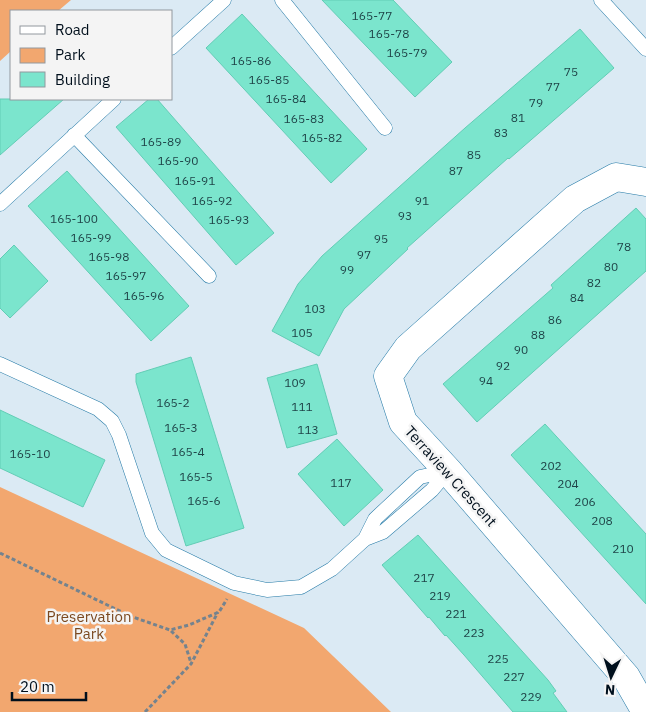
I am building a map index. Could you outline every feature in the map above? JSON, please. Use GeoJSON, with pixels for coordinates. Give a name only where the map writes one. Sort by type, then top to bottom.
{"type":"FeatureCollection","features":[{"type":"Feature","properties":{"kind":"street","name":"Terraview Crescent"},"geometry":{"type":"LineString","coordinates":[[646,182],[616,177],[575,199],[408,348],[388,376],[403,422],[448,471],[626,678],[646,712]]}},
{"type":"Feature","properties":{"kind":"lane"},"geometry":{"type":"LineString","coordinates":[[172,47],[224,0]]}},
{"type":"Feature","properties":{"kind":"lane"},"geometry":{"type":"LineString","coordinates":[[282,0],[385,128]]}},
{"type":"Feature","properties":{"kind":"lane"},"geometry":{"type":"LineString","coordinates":[[601,0],[646,49]]}},
{"type":"Feature","properties":{"kind":"lane"},"geometry":{"type":"LineString","coordinates":[[0,204],[113,100]]}},
{"type":"Feature","properties":{"kind":"lane"},"geometry":{"type":"LineString","coordinates":[[74,135],[209,276]]}},
{"type":"Feature","properties":{"kind":"lane"},"geometry":{"type":"LineString","coordinates":[[0,364],[98,409],[112,421],[119,435],[152,533],[166,550],[234,583],[267,590],[301,587],[332,569],[365,539],[375,520],[420,477],[448,471]]}},
{"type":"Feature","properties":{"kind":"path"},"geometry":{"type":"LineString","coordinates":[[0,552],[130,616],[170,630],[185,644],[191,664]]}},
{"type":"Feature","properties":{"kind":"path"},"geometry":{"type":"LineString","coordinates":[[145,712],[191,664],[218,612],[228,599],[234,583]]}},
{"type":"Feature","properties":{"kind":"path"},"geometry":{"type":"LineString","coordinates":[[170,630],[189,625],[218,612]]}},
{"type":"Feature","properties":{"kind":"green space"},"geometry":{"type":"Polygon","coordinates":[[[0,0],[71,0],[59,10],[10,10],[10,52],[0,61],[0,0]]]}},
{"type":"Feature","properties":{"kind":"green space","name":"Preservation Park"},"geometry":{"type":"Polygon","coordinates":[[[0,487],[304,628],[391,712],[0,712],[0,487]]]}},
{"type":"Feature","properties":{"kind":"building"},"geometry":{"type":"Polygon","coordinates":[[[322,0],[393,0],[452,62],[415,97],[322,0]]]}},
{"type":"Feature","properties":{"kind":"building"},"geometry":{"type":"Polygon","coordinates":[[[242,14],[367,149],[331,183],[206,48],[242,14]]]}},
{"type":"Feature","properties":{"kind":"building"},"geometry":{"type":"Polygon","coordinates":[[[580,29],[614,68],[508,158],[407,248],[344,309],[319,356],[272,331],[298,284],[322,256],[465,128],[580,29]]]}},
{"type":"Feature","properties":{"kind":"building"},"geometry":{"type":"Polygon","coordinates":[[[0,99],[63,100],[0,155],[0,99]]]}},
{"type":"Feature","properties":{"kind":"building"},"geometry":{"type":"Polygon","coordinates":[[[148,100],[158,100],[274,233],[236,265],[116,127],[148,100]]]}},
{"type":"Feature","properties":{"kind":"building"},"geometry":{"type":"Polygon","coordinates":[[[67,171],[189,306],[151,341],[28,206],[67,171]]]}},
{"type":"Feature","properties":{"kind":"building"},"geometry":{"type":"Polygon","coordinates":[[[636,208],[646,219],[646,271],[477,422],[443,384],[553,288],[551,285],[636,208]]]}},
{"type":"Feature","properties":{"kind":"building"},"geometry":{"type":"Polygon","coordinates":[[[14,245],[48,281],[10,318],[0,308],[0,259],[14,245]]]}},
{"type":"Feature","properties":{"kind":"building"},"geometry":{"type":"Polygon","coordinates":[[[191,357],[244,528],[186,546],[136,382],[136,374],[191,357]]]}},
{"type":"Feature","properties":{"kind":"building"},"geometry":{"type":"Polygon","coordinates":[[[317,364],[337,434],[287,448],[267,378],[317,364]]]}},
{"type":"Feature","properties":{"kind":"building"},"geometry":{"type":"Polygon","coordinates":[[[0,410],[105,460],[83,507],[0,468],[0,410]]]}},
{"type":"Feature","properties":{"kind":"building"},"geometry":{"type":"Polygon","coordinates":[[[545,424],[646,534],[646,604],[511,455],[545,424]]]}},
{"type":"Feature","properties":{"kind":"building"},"geometry":{"type":"Polygon","coordinates":[[[337,439],[383,490],[344,526],[298,474],[337,439]]]}},
{"type":"Feature","properties":{"kind":"building"},"geometry":{"type":"Polygon","coordinates":[[[418,535],[548,680],[556,691],[553,693],[567,712],[513,712],[382,565],[418,535]]]}}]}
